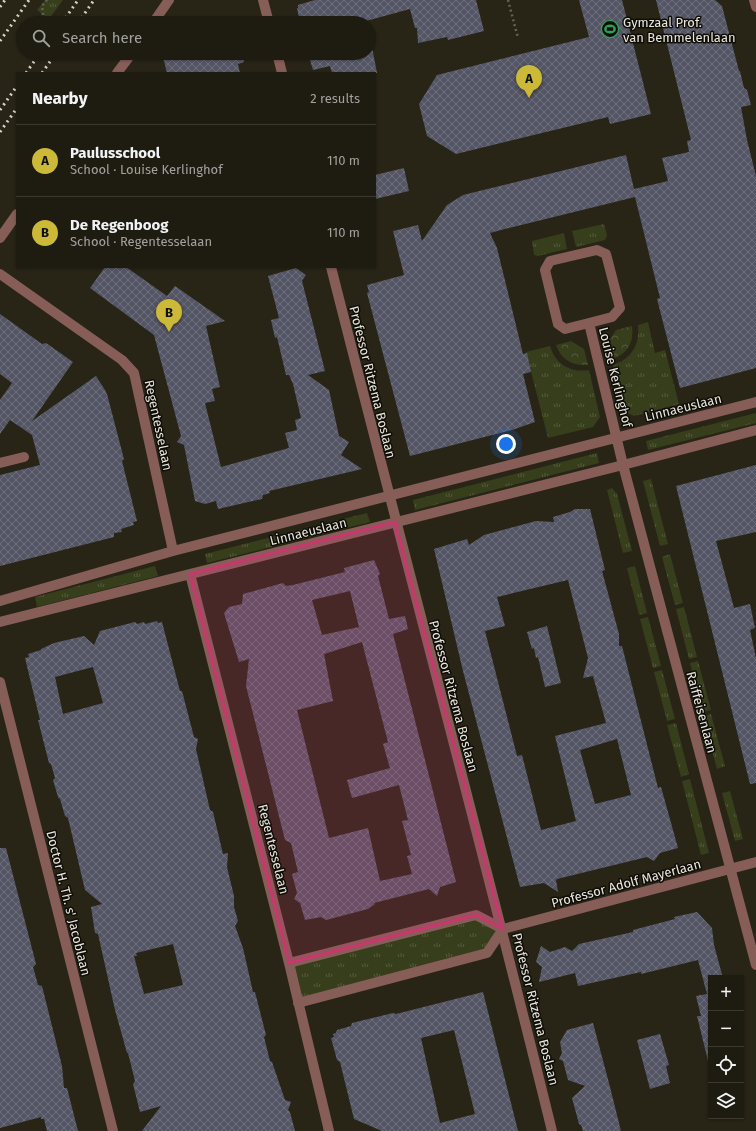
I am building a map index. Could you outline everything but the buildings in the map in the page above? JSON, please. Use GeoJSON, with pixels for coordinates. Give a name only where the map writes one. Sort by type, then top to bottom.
{"type":"FeatureCollection","features":[{"type":"Feature","properties":{"kind":"street"},"geometry":{"type":"LineString","coordinates":[[158,16],[169,0]]}},
{"type":"Feature","properties":{"kind":"street"},"geometry":{"type":"LineString","coordinates":[[263,0],[267,16]]}},
{"type":"Feature","properties":{"kind":"street"},"geometry":{"type":"LineString","coordinates":[[754,0],[756,7]]}},
{"type":"Feature","properties":{"kind":"street"},"geometry":{"type":"LineString","coordinates":[[118,72],[127,60]]}},
{"type":"Feature","properties":{"kind":"street"},"geometry":{"type":"LineString","coordinates":[[279,60],[282,72]]}},
{"type":"Feature","properties":{"kind":"street"},"geometry":{"type":"LineString","coordinates":[[0,238],[16,215]]}},
{"type":"Feature","properties":{"kind":"street","name":"Louise Kerlinghof"},"geometry":{"type":"LineString","coordinates":[[597,250],[606,254],[620,308],[612,318],[589,323],[565,328],[558,324],[545,270],[550,261],[597,250]]}},
{"type":"Feature","properties":{"kind":"street","name":"Professor Ritzema Boslaan"},"geometry":{"type":"LineString","coordinates":[[331,268],[395,522],[503,928],[552,1131]]}},
{"type":"Feature","properties":{"kind":"street","name":"Regentesselaan"},"geometry":{"type":"LineString","coordinates":[[0,274],[122,360],[134,373],[174,551]]}},
{"type":"Feature","properties":{"kind":"street","name":"Louise Kerlinghof"},"geometry":{"type":"LineString","coordinates":[[589,323],[617,437]]}},
{"type":"Feature","properties":{"kind":"street","name":"Linnaeuslaan"},"geometry":{"type":"LineString","coordinates":[[0,601],[174,551],[756,402]]}},
{"type":"Feature","properties":{"kind":"street","name":"Linnaeuslaan"},"geometry":{"type":"LineString","coordinates":[[0,622],[756,430]]}},
{"type":"Feature","properties":{"kind":"street"},"geometry":{"type":"LineString","coordinates":[[617,437],[623,465]]}},
{"type":"Feature","properties":{"kind":"street"},"geometry":{"type":"LineString","coordinates":[[0,462],[24,457]]}},
{"type":"Feature","properties":{"kind":"street","name":"Raiffeisenlaan"},"geometry":{"type":"LineString","coordinates":[[623,465],[756,965]]}},
{"type":"Feature","properties":{"kind":"street","name":"Regentesselaan"},"geometry":{"type":"LineString","coordinates":[[190,574],[289,963],[329,1131]]}},
{"type":"Feature","properties":{"kind":"street","name":"Doctor H. Th. s' Jacoblaan"},"geometry":{"type":"LineString","coordinates":[[0,682],[112,1131]]}},
{"type":"Feature","properties":{"kind":"street","name":"Professor Adolf Mayerlaan"},"geometry":{"type":"LineString","coordinates":[[503,928],[756,862]]}},
{"type":"Feature","properties":{"kind":"street"},"geometry":{"type":"LineString","coordinates":[[289,963],[476,915],[503,928],[487,953],[298,1004]]}},
{"type":"Feature","properties":{"kind":"path"},"geometry":{"type":"LineString","coordinates":[[44,15],[42,6],[46,0]]}},
{"type":"Feature","properties":{"kind":"path"},"geometry":{"type":"LineString","coordinates":[[508,0],[518,38]]}},
{"type":"Feature","properties":{"kind":"highlighted area"},"geometry":{"type":"Polygon","coordinates":[[[395,522],[503,929],[476,915],[289,963],[190,574],[395,522]]]}},
{"type":"Feature","properties":{"kind":"green space"},"geometry":{"type":"Polygon","coordinates":[[[45,0],[63,0],[51,16],[45,16],[37,10],[45,0]]]}},
{"type":"Feature","properties":{"kind":"green space"},"geometry":{"type":"Polygon","coordinates":[[[604,224],[607,235],[605,240],[576,247],[572,231],[604,224]]]}},
{"type":"Feature","properties":{"kind":"green space"},"geometry":{"type":"Polygon","coordinates":[[[564,233],[567,249],[538,256],[534,255],[532,241],[564,233]]]}},
{"type":"Feature","properties":{"kind":"green space"},"geometry":{"type":"Polygon","coordinates":[[[648,322],[655,353],[665,350],[679,404],[634,416],[624,411],[613,365],[630,355],[638,338],[638,325],[648,322]]]}},
{"type":"Feature","properties":{"kind":"green space"},"geometry":{"type":"Polygon","coordinates":[[[632,326],[632,337],[629,347],[618,357],[612,359],[608,342],[616,330],[632,326]]]}},
{"type":"Feature","properties":{"kind":"green space"},"geometry":{"type":"Polygon","coordinates":[[[571,341],[584,349],[588,365],[573,363],[561,355],[556,345],[571,341]]]}},
{"type":"Feature","properties":{"kind":"green space"},"geometry":{"type":"Polygon","coordinates":[[[550,346],[556,358],[565,366],[582,371],[589,370],[600,417],[593,427],[548,438],[526,352],[550,346]]]}},
{"type":"Feature","properties":{"kind":"green space"},"geometry":{"type":"Polygon","coordinates":[[[756,413],[756,423],[648,450],[646,441],[756,413]]]}},
{"type":"Feature","properties":{"kind":"green space"},"geometry":{"type":"Polygon","coordinates":[[[597,453],[599,463],[415,510],[413,500],[597,453]]]}},
{"type":"Feature","properties":{"kind":"green space"},"geometry":{"type":"Polygon","coordinates":[[[651,479],[668,544],[660,546],[643,481],[651,479]]]}},
{"type":"Feature","properties":{"kind":"green space"},"geometry":{"type":"Polygon","coordinates":[[[612,488],[617,494],[632,551],[623,553],[607,490],[612,488]]]}},
{"type":"Feature","properties":{"kind":"green space"},"geometry":{"type":"Polygon","coordinates":[[[367,513],[370,522],[207,563],[205,554],[367,513]]]}},
{"type":"Feature","properties":{"kind":"green space"},"geometry":{"type":"Polygon","coordinates":[[[670,554],[683,603],[675,605],[662,557],[670,554]]]}},
{"type":"Feature","properties":{"kind":"green space"},"geometry":{"type":"Polygon","coordinates":[[[155,566],[158,576],[37,607],[35,597],[155,566]]]}},
{"type":"Feature","properties":{"kind":"green space"},"geometry":{"type":"Polygon","coordinates":[[[635,566],[647,613],[639,615],[627,568],[635,566]]]}},
{"type":"Feature","properties":{"kind":"green space"},"geometry":{"type":"Polygon","coordinates":[[[684,607],[697,657],[689,659],[676,609],[684,607]]]}},
{"type":"Feature","properties":{"kind":"green space"},"geometry":{"type":"Polygon","coordinates":[[[648,617],[661,666],[653,668],[640,619],[648,617]]]}},
{"type":"Feature","properties":{"kind":"green space"},"geometry":{"type":"Polygon","coordinates":[[[698,661],[711,710],[703,712],[690,663],[698,661]]]}},
{"type":"Feature","properties":{"kind":"green space"},"geometry":{"type":"Polygon","coordinates":[[[662,670],[675,719],[667,721],[654,672],[662,670]]]}},
{"type":"Feature","properties":{"kind":"green space"},"geometry":{"type":"Polygon","coordinates":[[[711,714],[725,766],[717,769],[703,716],[711,714]]]}},
{"type":"Feature","properties":{"kind":"green space"},"geometry":{"type":"Polygon","coordinates":[[[676,723],[689,774],[681,777],[667,725],[676,723]]]}},
{"type":"Feature","properties":{"kind":"green space"},"geometry":{"type":"Polygon","coordinates":[[[690,779],[709,853],[701,855],[682,781],[690,779]]]}},
{"type":"Feature","properties":{"kind":"green space"},"geometry":{"type":"Polygon","coordinates":[[[730,791],[743,839],[735,841],[722,793],[730,791]]]}},
{"type":"Feature","properties":{"kind":"green space"},"geometry":{"type":"Polygon","coordinates":[[[476,915],[503,929],[487,953],[298,1003],[289,963],[476,915]]]}},
{"type":"Feature","properties":{"kind":"railway"},"geometry":{"type":"LineString","coordinates":[[0,7],[5,0]]}},
{"type":"Feature","properties":{"kind":"railway"},"geometry":{"type":"LineString","coordinates":[[18,16],[29,0]]}},
{"type":"Feature","properties":{"kind":"railway"},"geometry":{"type":"LineString","coordinates":[[67,16],[78,0]]}},
{"type":"Feature","properties":{"kind":"railway"},"geometry":{"type":"LineString","coordinates":[[83,16],[94,0]]}},
{"type":"Feature","properties":{"kind":"railway"},"geometry":{"type":"LineString","coordinates":[[0,41],[16,18]]}},
{"type":"Feature","properties":{"kind":"railway"},"geometry":{"type":"LineString","coordinates":[[27,72],[35,60]]}},
{"type":"Feature","properties":{"kind":"railway"},"geometry":{"type":"LineString","coordinates":[[43,72],[51,60]]}},
{"type":"Feature","properties":{"kind":"railway"},"geometry":{"type":"LineString","coordinates":[[0,110],[16,87]]}},
{"type":"Feature","properties":{"kind":"railway"},"geometry":{"type":"LineString","coordinates":[[0,132],[16,109]]}},
{"type":"Feature","properties":{"kind":"place","name":"Gymzaal Prof. van Bemmelenlaan"},"geometry":{"type":"Point","coordinates":[610,29]}},
{"type":"Feature","properties":{"kind":"place","name":"Paulusschool"},"geometry":{"type":"Point","coordinates":[529,98]}},
{"type":"Feature","properties":{"kind":"place","name":"De Regenboog"},"geometry":{"type":"Point","coordinates":[169,332]}}]}
